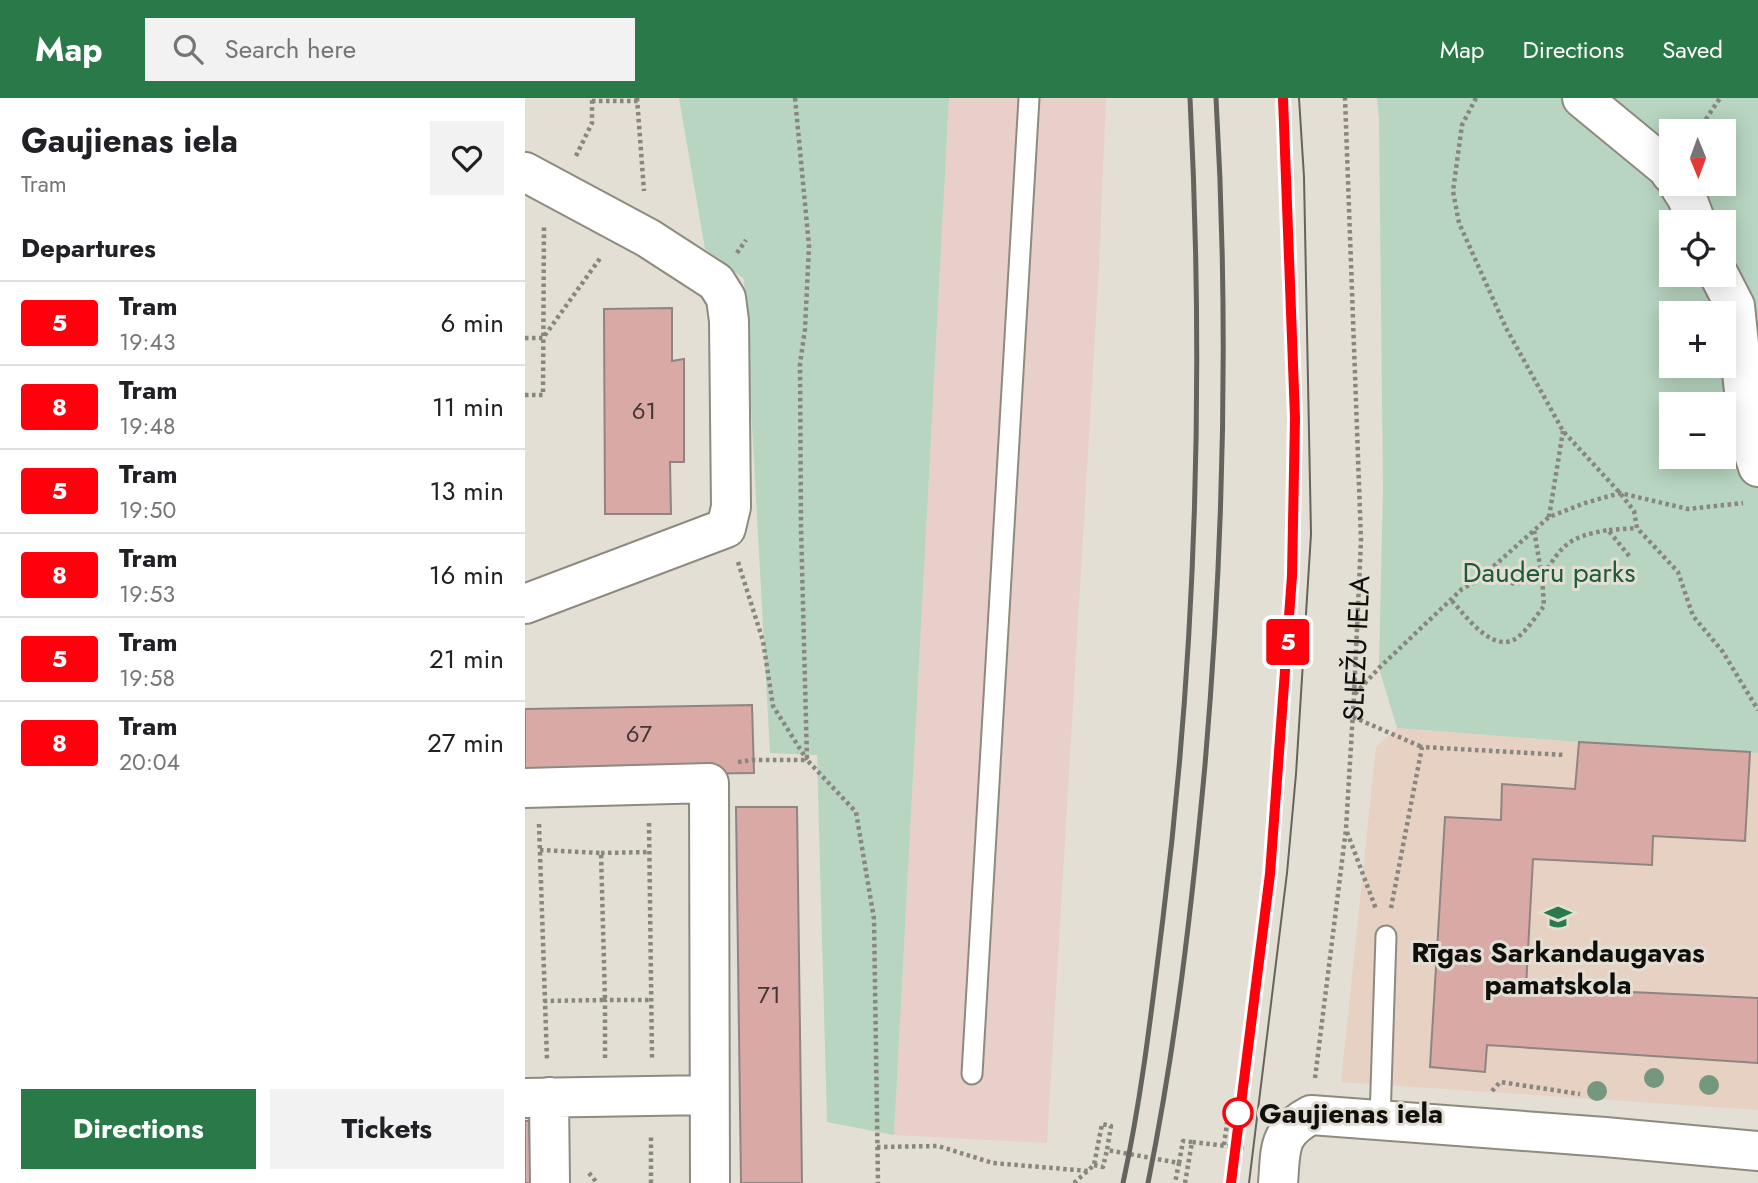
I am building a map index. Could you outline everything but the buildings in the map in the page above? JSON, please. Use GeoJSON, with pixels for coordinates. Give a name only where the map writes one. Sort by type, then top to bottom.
{"type":"FeatureCollection","features":[{"type":"Feature","properties":{"kind":"street"},"geometry":{"type":"LineString","coordinates":[[1582,98],[1659,161]]}},
{"type":"Feature","properties":{"kind":"street"},"geometry":{"type":"LineString","coordinates":[[525,604],[726,528],[731,507],[729,321],[726,298],[716,282],[543,181]]}},
{"type":"Feature","properties":{"kind":"street"},"geometry":{"type":"LineString","coordinates":[[1726,287],[1735,306],[1753,485]]}},
{"type":"Feature","properties":{"kind":"street"},"geometry":{"type":"LineString","coordinates":[[531,788],[709,783],[710,1183]]}},
{"type":"Feature","properties":{"kind":"street"},"geometry":{"type":"LineString","coordinates":[[550,1183],[537,1098],[709,1095]]}},
{"type":"Feature","properties":{"kind":"street"},"geometry":{"type":"LineString","coordinates":[[1278,1183],[1282,1145],[1292,1125],[1311,1115],[1758,1151]]}},
{"type":"Feature","properties":{"kind":"lane"},"geometry":{"type":"LineString","coordinates":[[972,1074],[1029,98]]}},
{"type":"Feature","properties":{"kind":"lane"},"geometry":{"type":"LineString","coordinates":[[1380,1120],[1386,936]]}},
{"type":"Feature","properties":{"kind":"path"},"geometry":{"type":"LineString","coordinates":[[795,98],[809,247],[800,364],[807,760]]}},
{"type":"Feature","properties":{"kind":"path","name":"SLIEŽU IELA"},"geometry":{"type":"LineString","coordinates":[[1311,1115],[1346,830],[1361,541],[1345,98]]}},
{"type":"Feature","properties":{"kind":"path"},"geometry":{"type":"LineString","coordinates":[[1476,98],[1462,125],[1453,191],[1459,223],[1506,328],[1563,430],[1620,493],[1634,511],[1637,528],[1678,572],[1693,616],[1723,652],[1758,710]]}},
{"type":"Feature","properties":{"kind":"path"},"geometry":{"type":"LineString","coordinates":[[1706,119],[1720,98]]}},
{"type":"Feature","properties":{"kind":"path"},"geometry":{"type":"LineString","coordinates":[[525,396],[543,395],[543,338],[543,181],[593,123],[592,99],[638,99],[634,232],[615,237],[543,338]]}},
{"type":"Feature","properties":{"kind":"path"},"geometry":{"type":"LineString","coordinates":[[525,338],[543,338]]}},
{"type":"Feature","properties":{"kind":"path"},"geometry":{"type":"LineString","coordinates":[[1549,517],[1563,430]]}},
{"type":"Feature","properties":{"kind":"path"},"geometry":{"type":"LineString","coordinates":[[1355,695],[1462,589],[1485,573],[1549,517],[1620,493],[1688,509],[1753,485]]}},
{"type":"Feature","properties":{"kind":"path"},"geometry":{"type":"LineString","coordinates":[[726,528],[764,641],[773,706],[807,760],[856,813],[874,919],[878,1183]]}},
{"type":"Feature","properties":{"kind":"path"},"geometry":{"type":"LineString","coordinates":[[1485,573],[1515,584],[1542,577],[1561,548],[1584,534],[1637,528]]}},
{"type":"Feature","properties":{"kind":"path"},"geometry":{"type":"LineString","coordinates":[[1452,600],[1475,626],[1493,640],[1506,642],[1518,637],[1544,606],[1534,530]]}},
{"type":"Feature","properties":{"kind":"path"},"geometry":{"type":"LineString","coordinates":[[1608,530],[1630,557]]}},
{"type":"Feature","properties":{"kind":"path"},"geometry":{"type":"LineString","coordinates":[[1353,717],[1422,747],[1565,755]]}},
{"type":"Feature","properties":{"kind":"path"},"geometry":{"type":"LineString","coordinates":[[1386,936],[1422,747]]}},
{"type":"Feature","properties":{"kind":"path"},"geometry":{"type":"LineString","coordinates":[[709,783],[726,764],[753,760],[807,760]]}},
{"type":"Feature","properties":{"kind":"path"},"geometry":{"type":"LineString","coordinates":[[647,784],[652,1000],[651,1183]]}},
{"type":"Feature","properties":{"kind":"path"},"geometry":{"type":"LineString","coordinates":[[531,788],[540,850],[544,1001],[537,1098]]}},
{"type":"Feature","properties":{"kind":"path"},"geometry":{"type":"LineString","coordinates":[[1346,830],[1386,936]]}},
{"type":"Feature","properties":{"kind":"path"},"geometry":{"type":"LineString","coordinates":[[540,850],[650,852]]}},
{"type":"Feature","properties":{"kind":"path"},"geometry":{"type":"LineString","coordinates":[[601,853],[605,1096]]}},
{"type":"Feature","properties":{"kind":"path"},"geometry":{"type":"LineString","coordinates":[[544,1001],[652,1000]]}},
{"type":"Feature","properties":{"kind":"path"},"geometry":{"type":"LineString","coordinates":[[1224,1145],[1230,1101]]}},
{"type":"Feature","properties":{"kind":"path"},"geometry":{"type":"LineString","coordinates":[[1074,1183],[1094,1166],[1102,1124],[1111,1126],[1103,1167],[1094,1166]]}},
{"type":"Feature","properties":{"kind":"path"},"geometry":{"type":"LineString","coordinates":[[1175,1183],[1183,1141],[1252,1150],[1282,1145]]}},
{"type":"Feature","properties":{"kind":"path"},"geometry":{"type":"LineString","coordinates":[[1185,1183],[1192,1142]]}},
{"type":"Feature","properties":{"kind":"path"},"geometry":{"type":"LineString","coordinates":[[877,1147],[938,1146],[993,1163],[1088,1171]]}},
{"type":"Feature","properties":{"kind":"path"},"geometry":{"type":"LineString","coordinates":[[1107,1150],[1179,1163]]}},
{"type":"Feature","properties":{"kind":"shaded area"},"geometry":{"type":"Polygon","coordinates":[[[949,98],[1106,98],[1099,268],[1047,1143],[894,1135],[949,98]]]}},
{"type":"Feature","properties":{"kind":"shaded area","name":"Rīgas Sarkandaugavas pamatskola"},"geometry":{"type":"Polygon","coordinates":[[[1397,728],[1758,753],[1758,1110],[1341,1082],[1376,747],[1397,728]]]}},
{"type":"Feature","properties":{"kind":"green space"},"geometry":{"type":"Polygon","coordinates":[[[679,98],[949,98],[894,1135],[827,1122],[817,755],[770,753],[744,279],[705,249],[679,98]]]}},
{"type":"Feature","properties":{"kind":"green space","name":"Dauderu parks"},"geometry":{"type":"Polygon","coordinates":[[[1377,98],[1758,98],[1758,753],[1397,728],[1379,668],[1383,489],[1377,98]]]}},
{"type":"Feature","properties":{"kind":"tram line"},"geometry":{"type":"LineString","coordinates":[[1231,1183],[1270,874],[1290,618],[1295,418],[1283,98]]}},
{"type":"Feature","properties":{"kind":"tram line","name":"5"},"geometry":{"type":"LineString","coordinates":[[1231,1183],[1270,874],[1290,618],[1295,418],[1283,98]]}},
{"type":"Feature","properties":{"kind":"tram line"},"geometry":{"type":"LineString","coordinates":[[1249,1183],[1287,873],[1311,534],[1304,177],[1299,98]]}},
{"type":"Feature","properties":{"kind":"railway"},"geometry":{"type":"LineString","coordinates":[[1123,1183],[1151,1018],[1184,713],[1195,508],[1197,406],[1190,98]]}},
{"type":"Feature","properties":{"kind":"railway"},"geometry":{"type":"LineString","coordinates":[[1148,1183],[1167,1079],[1189,922],[1205,765],[1217,598],[1223,348],[1216,98]]}},
{"type":"Feature","properties":{"kind":"place","name":"Rīgas Sarkandaugavas pamatskola"},"geometry":{"type":"Point","coordinates":[1558,917]}},
{"type":"Feature","properties":{"kind":"place","name":"Gaujienas iela"},"geometry":{"type":"Point","coordinates":[1238,1113]}}]}
